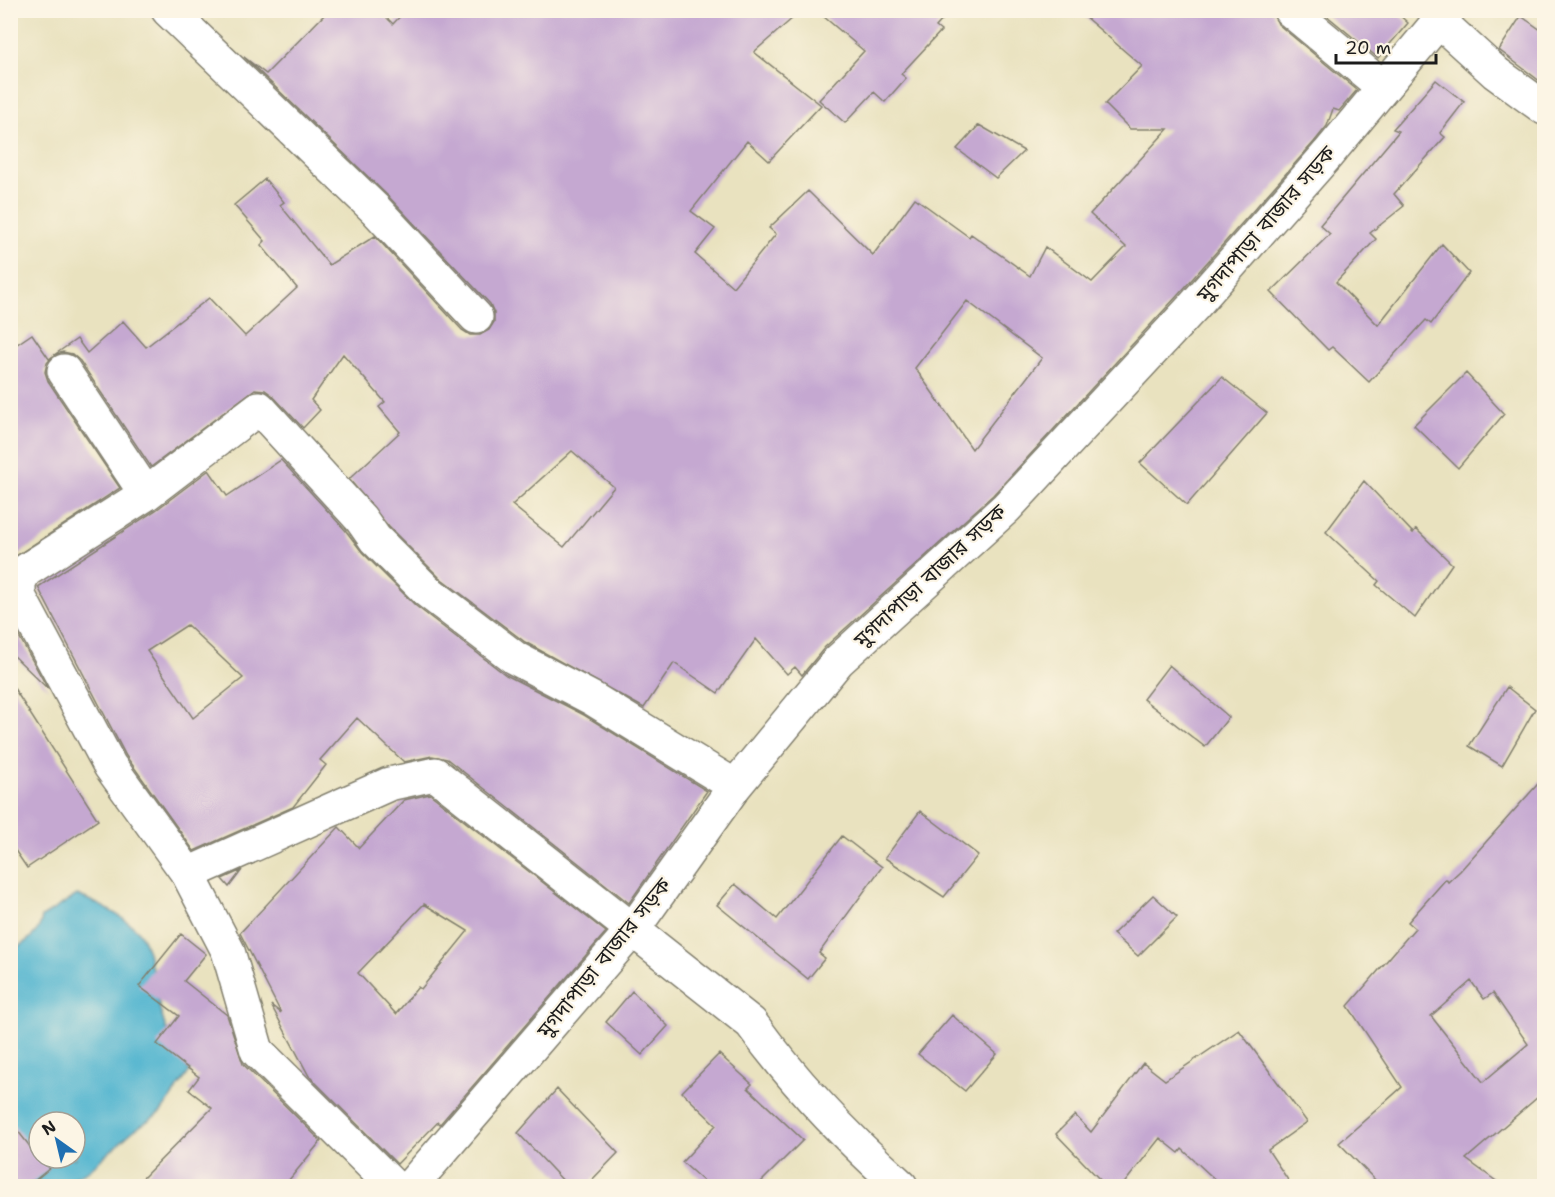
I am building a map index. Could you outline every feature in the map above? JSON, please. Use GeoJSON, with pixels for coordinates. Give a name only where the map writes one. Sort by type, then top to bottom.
{"type":"FeatureCollection","features":[{"type":"Feature","properties":{"kind":"street"},"geometry":{"type":"LineString","coordinates":[[168,10],[375,209],[476,317]]}},
{"type":"Feature","properties":{"kind":"street"},"geometry":{"type":"LineString","coordinates":[[1290,10],[1383,87]]}},
{"type":"Feature","properties":{"kind":"street"},"geometry":{"type":"LineString","coordinates":[[1443,16],[1496,73],[1545,108]]}},
{"type":"Feature","properties":{"kind":"street","name":"মুগদাপাড়া বাজার সড়ক"},"geometry":{"type":"LineString","coordinates":[[411,1186],[634,928],[735,786],[838,662],[1006,508],[1193,308],[1443,16]]}},
{"type":"Feature","properties":{"kind":"street"},"geometry":{"type":"LineString","coordinates":[[64,371],[146,494]]}},
{"type":"Feature","properties":{"kind":"street"},"geometry":{"type":"LineString","coordinates":[[393,1186],[257,1051],[228,951],[188,874],[110,766],[19,596],[19,582],[25,571],[146,494],[258,408],[362,519],[375,539],[427,591],[515,658],[593,699],[735,786]]}},
{"type":"Feature","properties":{"kind":"street"},"geometry":{"type":"LineString","coordinates":[[188,874],[389,784],[435,774],[634,928],[751,1023],[787,1073],[845,1136],[901,1186]]}},
{"type":"Feature","properties":{"kind":"water"},"geometry":{"type":"Polygon","coordinates":[[[77,895],[109,910],[137,930],[146,946],[166,1029],[176,1051],[190,1071],[161,1112],[133,1131],[89,1170],[67,1182],[37,1185],[11,1175],[10,951],[35,933],[42,917],[77,895]]]}},
{"type":"Feature","properties":{"kind":"building"},"geometry":{"type":"Polygon","coordinates":[[[329,10],[379,10],[393,24],[406,10],[802,10],[754,52],[821,105],[769,161],[747,141],[691,211],[715,229],[695,254],[733,287],[776,234],[769,228],[808,191],[873,255],[915,198],[969,237],[971,234],[1030,276],[1045,247],[1092,282],[1126,247],[1090,214],[1168,129],[1130,129],[1105,104],[1142,66],[1077,10],[1272,10],[1278,24],[1357,90],[1339,111],[1333,109],[1327,126],[1314,142],[1179,294],[993,495],[825,647],[802,675],[795,667],[787,674],[756,639],[718,693],[674,663],[644,708],[525,642],[439,577],[389,527],[349,479],[400,432],[379,407],[385,402],[343,354],[311,400],[320,410],[303,428],[272,395],[265,390],[255,389],[151,467],[80,361],[72,354],[63,352],[54,355],[77,339],[87,353],[123,321],[146,347],[209,298],[245,336],[297,288],[261,245],[265,241],[234,205],[265,179],[284,202],[280,205],[329,265],[375,236],[462,330],[470,335],[480,335],[489,330],[494,322],[494,313],[490,304],[388,196],[244,57],[266,74],[329,10]],[[967,301],[915,368],[972,449],[1042,358],[967,301]],[[572,451],[512,505],[564,547],[614,487],[572,451]]]}},
{"type":"Feature","properties":{"kind":"building"},"geometry":{"type":"Polygon","coordinates":[[[816,10],[951,10],[936,27],[941,31],[901,74],[906,78],[885,102],[874,92],[845,123],[819,100],[864,51],[816,10]]]}},
{"type":"Feature","properties":{"kind":"building"},"geometry":{"type":"Polygon","coordinates":[[[1320,10],[1394,10],[1408,23],[1378,58],[1320,10]]]}},
{"type":"Feature","properties":{"kind":"building"},"geometry":{"type":"Polygon","coordinates":[[[1521,16],[1545,33],[1545,85],[1499,50],[1521,16]]]}},
{"type":"Feature","properties":{"kind":"building"},"geometry":{"type":"Polygon","coordinates":[[[1436,80],[1464,102],[1440,133],[1445,137],[1394,194],[1404,206],[1370,233],[1376,239],[1336,282],[1378,325],[1442,244],[1469,273],[1431,324],[1426,320],[1369,382],[1332,347],[1328,350],[1271,292],[1330,234],[1320,225],[1399,131],[1393,129],[1436,80]]]}},
{"type":"Feature","properties":{"kind":"building"},"geometry":{"type":"Polygon","coordinates":[[[979,125],[1024,151],[996,178],[957,149],[979,125]]]}},
{"type":"Feature","properties":{"kind":"building"},"geometry":{"type":"Polygon","coordinates":[[[32,334],[49,359],[53,356],[47,363],[45,372],[48,381],[120,488],[10,560],[10,349],[32,334]]]}},
{"type":"Feature","properties":{"kind":"building"},"geometry":{"type":"Polygon","coordinates":[[[1466,373],[1504,414],[1458,468],[1414,425],[1466,373]]]}},
{"type":"Feature","properties":{"kind":"building"},"geometry":{"type":"Polygon","coordinates":[[[1222,377],[1267,413],[1187,505],[1140,463],[1222,377]]]}},
{"type":"Feature","properties":{"kind":"building"},"geometry":{"type":"Polygon","coordinates":[[[281,460],[346,531],[362,552],[416,606],[506,675],[584,715],[707,791],[629,903],[447,759],[432,756],[404,762],[357,718],[320,760],[326,765],[293,807],[194,851],[126,756],[38,587],[156,510],[209,470],[227,496],[281,460]],[[187,625],[147,651],[193,718],[243,678],[187,625]]]}},
{"type":"Feature","properties":{"kind":"building"},"geometry":{"type":"Polygon","coordinates":[[[1364,481],[1413,533],[1416,529],[1452,564],[1415,618],[1376,585],[1379,581],[1326,532],[1364,481]]]}},
{"type":"Feature","properties":{"kind":"building"},"geometry":{"type":"Polygon","coordinates":[[[10,620],[48,689],[10,652],[10,620]]]}},
{"type":"Feature","properties":{"kind":"building"},"geometry":{"type":"Polygon","coordinates":[[[1169,665],[1229,717],[1205,747],[1143,699],[1169,665]]]}},
{"type":"Feature","properties":{"kind":"building"},"geometry":{"type":"Polygon","coordinates":[[[10,682],[98,820],[27,868],[10,843],[10,682]]]}},
{"type":"Feature","properties":{"kind":"building"},"geometry":{"type":"Polygon","coordinates":[[[1507,687],[1535,709],[1502,766],[1469,746],[1507,687]]]}},
{"type":"Feature","properties":{"kind":"building"},"geometry":{"type":"Polygon","coordinates":[[[1545,776],[1545,1091],[1466,1159],[1503,1186],[1381,1186],[1339,1143],[1402,1087],[1348,1006],[1415,928],[1408,922],[1446,879],[1448,882],[1545,776]],[[1471,981],[1431,1016],[1483,1082],[1528,1044],[1493,993],[1484,999],[1471,981]]]}},
{"type":"Feature","properties":{"kind":"building"},"geometry":{"type":"Polygon","coordinates":[[[430,794],[606,932],[440,1124],[438,1122],[397,1164],[309,1076],[271,1005],[281,1013],[240,933],[339,827],[359,848],[404,800],[430,794]],[[424,904],[358,973],[396,1014],[418,987],[421,989],[468,931],[424,904]]]}},
{"type":"Feature","properties":{"kind":"building"},"geometry":{"type":"Polygon","coordinates":[[[920,811],[978,855],[944,897],[885,858],[920,811]]]}},
{"type":"Feature","properties":{"kind":"building"},"geometry":{"type":"Polygon","coordinates":[[[842,836],[882,867],[819,953],[825,958],[808,979],[717,905],[735,884],[777,919],[842,836]]]}},
{"type":"Feature","properties":{"kind":"building"},"geometry":{"type":"Polygon","coordinates":[[[242,870],[229,887],[222,879],[242,870]]]}},
{"type":"Feature","properties":{"kind":"building"},"geometry":{"type":"Polygon","coordinates":[[[1153,895],[1177,917],[1138,956],[1113,934],[1153,895]]]}},
{"type":"Feature","properties":{"kind":"building"},"geometry":{"type":"Polygon","coordinates":[[[181,934],[206,954],[184,981],[227,1015],[243,1064],[321,1141],[284,1186],[135,1186],[212,1108],[189,1090],[199,1077],[157,1044],[179,1016],[139,986],[181,934]]]}},
{"type":"Feature","properties":{"kind":"building"},"geometry":{"type":"Polygon","coordinates":[[[632,991],[668,1026],[642,1055],[606,1022],[632,991]]]}},
{"type":"Feature","properties":{"kind":"building"},"geometry":{"type":"Polygon","coordinates":[[[952,1015],[997,1054],[965,1091],[918,1054],[952,1015]]]}},
{"type":"Feature","properties":{"kind":"building"},"geometry":{"type":"Polygon","coordinates":[[[1239,1030],[1307,1122],[1268,1150],[1292,1186],[1222,1186],[1182,1149],[1179,1153],[1160,1138],[1122,1186],[1106,1186],[1056,1134],[1075,1115],[1091,1132],[1143,1063],[1165,1080],[1239,1030]]]}},
{"type":"Feature","properties":{"kind":"building"},"geometry":{"type":"Polygon","coordinates":[[[719,1054],[752,1084],[748,1088],[803,1140],[757,1186],[709,1186],[682,1162],[716,1125],[682,1092],[719,1054]]]}},
{"type":"Feature","properties":{"kind":"building"},"geometry":{"type":"Polygon","coordinates":[[[557,1089],[618,1153],[586,1186],[568,1186],[518,1133],[557,1089]]]}},
{"type":"Feature","properties":{"kind":"building"},"geometry":{"type":"Polygon","coordinates":[[[10,1121],[27,1143],[27,1170],[48,1170],[28,1186],[10,1186],[10,1121]]]}}]}
